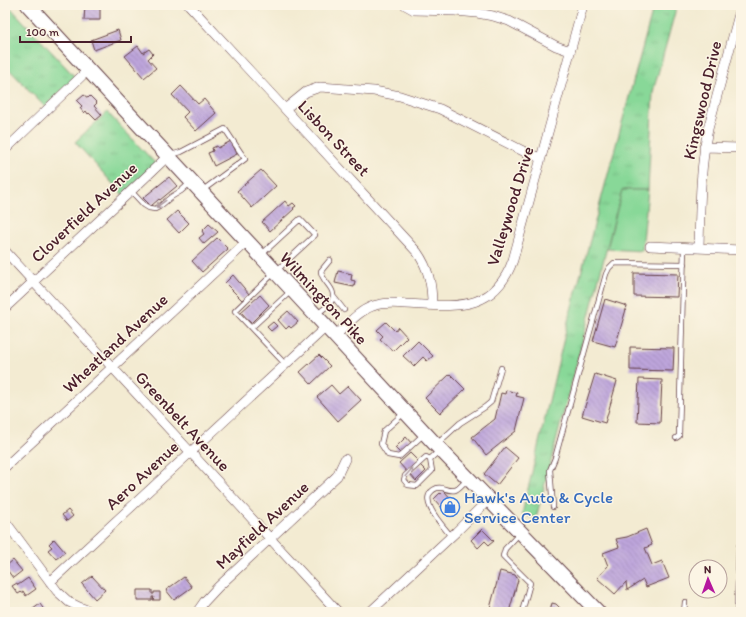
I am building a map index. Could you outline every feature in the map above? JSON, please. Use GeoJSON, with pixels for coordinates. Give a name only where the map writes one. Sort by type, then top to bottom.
{"type":"FeatureCollection","features":[{"type":"Feature","properties":{"kind":"main road","name":"Wilmington Pike"},"geometry":{"type":"LineString","coordinates":[[28,5],[425,433],[436,451],[468,479],[594,608],[604,612]]}},
{"type":"Feature","properties":{"kind":"street"},"geometry":{"type":"LineString","coordinates":[[405,5],[414,10],[462,12],[493,16],[509,22],[556,46],[570,51]]}},
{"type":"Feature","properties":{"kind":"street","name":"Valleywood Drive"},"geometry":{"type":"LineString","coordinates":[[331,331],[362,311],[373,306],[391,303],[457,306],[469,304],[481,300],[489,295],[505,279],[513,260],[583,5]]}},
{"type":"Feature","properties":{"kind":"street","name":"Lisbon Street"},"geometry":{"type":"LineString","coordinates":[[191,6],[417,252],[423,260],[429,274],[432,290],[432,305]]}},
{"type":"Feature","properties":{"kind":"street","name":"Kingswood Drive"},"geometry":{"type":"LineString","coordinates":[[699,248],[704,147],[741,7]]}},
{"type":"Feature","properties":{"kind":"street"},"geometry":{"type":"LineString","coordinates":[[5,150],[88,70]]}},
{"type":"Feature","properties":{"kind":"street"},"geometry":{"type":"LineString","coordinates":[[285,110],[306,92],[320,87],[374,91],[400,96],[440,109],[516,148],[541,158]]}},
{"type":"Feature","properties":{"kind":"street"},"geometry":{"type":"LineString","coordinates":[[704,147],[741,148]]}},
{"type":"Feature","properties":{"kind":"street","name":"Cloverfield Avenue"},"geometry":{"type":"LineString","coordinates":[[5,308],[168,156]]}},
{"type":"Feature","properties":{"kind":"street","name":"Wheatland Avenue"},"geometry":{"type":"LineString","coordinates":[[5,466],[247,242]]}},
{"type":"Feature","properties":{"kind":"street"},"geometry":{"type":"LineString","coordinates":[[650,246],[741,250]]}},
{"type":"Feature","properties":{"kind":"street","name":"Greenbelt Avenue"},"geometry":{"type":"LineString","coordinates":[[5,251],[338,612]]}},
{"type":"Feature","properties":{"kind":"street","name":"Aero Avenue"},"geometry":{"type":"LineString","coordinates":[[50,582],[286,365],[331,331]]}},
{"type":"Feature","properties":{"kind":"street","name":"Mayfield Avenue"},"geometry":{"type":"LineString","coordinates":[[197,612],[204,602],[337,476],[345,460]]}},
{"type":"Feature","properties":{"kind":"street"},"geometry":{"type":"LineString","coordinates":[[370,612],[488,500]]}},
{"type":"Feature","properties":{"kind":"street"},"geometry":{"type":"LineString","coordinates":[[5,521],[57,592],[69,602],[92,612]]}},
{"type":"Feature","properties":{"kind":"street"},"geometry":{"type":"LineString","coordinates":[[739,612],[741,547]]}},
{"type":"Feature","properties":{"kind":"lane"},"geometry":{"type":"LineString","coordinates":[[131,191],[144,205],[155,209],[181,191],[196,187],[245,159],[225,129],[182,152],[168,156]]}},
{"type":"Feature","properties":{"kind":"lane"},"geometry":{"type":"LineString","coordinates":[[260,256],[300,219],[314,235],[235,311],[286,365]]}},
{"type":"Feature","properties":{"kind":"lane"},"geometry":{"type":"LineString","coordinates":[[676,438],[679,436],[684,248]]}},
{"type":"Feature","properties":{"kind":"lane"},"geometry":{"type":"LineString","coordinates":[[316,316],[331,302],[333,296],[332,290],[321,275],[321,271],[330,260]]}},
{"type":"Feature","properties":{"kind":"lane"},"geometry":{"type":"LineString","coordinates":[[552,507],[550,470],[555,458],[608,268],[614,263],[684,264]]}},
{"type":"Feature","properties":{"kind":"lane"},"geometry":{"type":"LineString","coordinates":[[251,328],[292,290]]}},
{"type":"Feature","properties":{"kind":"lane"},"geometry":{"type":"LineString","coordinates":[[333,296],[344,310]]}},
{"type":"Feature","properties":{"kind":"lane"},"geometry":{"type":"LineString","coordinates":[[436,451],[432,471],[418,486],[408,485],[404,480],[405,476],[426,457],[436,451],[460,423],[491,402],[501,368]]}},
{"type":"Feature","properties":{"kind":"lane"},"geometry":{"type":"LineString","coordinates":[[405,412],[384,432],[381,444],[388,455],[399,457],[425,433]]}},
{"type":"Feature","properties":{"kind":"lane"},"geometry":{"type":"LineString","coordinates":[[451,536],[439,522],[430,506],[428,500],[429,495],[436,488],[442,487],[449,490],[456,490],[468,479]]}},
{"type":"Feature","properties":{"kind":"lane"},"geometry":{"type":"LineString","coordinates":[[520,533],[505,549],[503,556],[530,583],[522,612]]}},
{"type":"Feature","properties":{"kind":"lane"},"geometry":{"type":"LineString","coordinates":[[684,612],[685,602]]}},
{"type":"Feature","properties":{"kind":"green space"},"geometry":{"type":"Polygon","coordinates":[[[5,5],[8,5],[75,77],[45,107],[5,65],[5,5]]]}},
{"type":"Feature","properties":{"kind":"green space"},"geometry":{"type":"Polygon","coordinates":[[[654,5],[677,5],[653,92],[648,190],[622,190],[536,518],[522,514],[568,321],[654,5]]]}},
{"type":"Feature","properties":{"kind":"green space"},"geometry":{"type":"Polygon","coordinates":[[[107,112],[156,164],[123,195],[75,142],[107,112]]]}},
{"type":"Feature","properties":{"kind":"green space"},"geometry":{"type":"Polygon","coordinates":[[[622,190],[648,190],[642,251],[607,249],[622,190]]]}},
{"type":"Feature","properties":{"kind":"building"},"geometry":{"type":"Polygon","coordinates":[[[85,5],[100,5],[100,20],[84,20],[85,5]]]}},
{"type":"Feature","properties":{"kind":"building"},"geometry":{"type":"Polygon","coordinates":[[[118,30],[121,40],[94,50],[91,40],[118,30]]]}},
{"type":"Feature","properties":{"kind":"building"},"geometry":{"type":"Polygon","coordinates":[[[138,46],[143,53],[149,49],[153,54],[148,59],[156,68],[144,78],[125,56],[138,46]]]}},
{"type":"Feature","properties":{"kind":"building"},"geometry":{"type":"Polygon","coordinates":[[[181,86],[198,104],[204,99],[216,113],[196,131],[183,117],[188,112],[172,95],[181,86]]]}},
{"type":"Feature","properties":{"kind":"building"},"geometry":{"type":"Polygon","coordinates":[[[84,95],[88,98],[90,96],[97,103],[94,106],[102,115],[96,120],[86,111],[84,113],[80,108],[82,106],[77,101],[84,95]]]}},
{"type":"Feature","properties":{"kind":"building"},"geometry":{"type":"Polygon","coordinates":[[[231,141],[237,154],[214,166],[208,153],[213,151],[212,148],[217,146],[218,148],[231,141]]]}},
{"type":"Feature","properties":{"kind":"building"},"geometry":{"type":"Polygon","coordinates":[[[261,170],[276,186],[252,208],[237,191],[261,170]]]}},
{"type":"Feature","properties":{"kind":"building"},"geometry":{"type":"Polygon","coordinates":[[[169,177],[177,186],[151,206],[143,198],[169,177]]]}},
{"type":"Feature","properties":{"kind":"building"},"geometry":{"type":"Polygon","coordinates":[[[285,201],[289,206],[293,203],[296,206],[270,231],[262,222],[285,201]]]}},
{"type":"Feature","properties":{"kind":"building"},"geometry":{"type":"Polygon","coordinates":[[[177,211],[189,223],[179,233],[167,220],[177,211]]]}},
{"type":"Feature","properties":{"kind":"building"},"geometry":{"type":"Polygon","coordinates":[[[209,224],[218,232],[204,244],[199,238],[204,234],[202,231],[209,224]]]}},
{"type":"Feature","properties":{"kind":"building"},"geometry":{"type":"Polygon","coordinates":[[[217,238],[228,249],[202,272],[192,261],[217,238]]]}},
{"type":"Feature","properties":{"kind":"building"},"geometry":{"type":"Polygon","coordinates":[[[338,271],[352,274],[351,280],[355,281],[354,287],[335,283],[338,271]]]}},
{"type":"Feature","properties":{"kind":"building"},"geometry":{"type":"Polygon","coordinates":[[[634,273],[678,274],[677,297],[634,296],[634,273]]]}},
{"type":"Feature","properties":{"kind":"building"},"geometry":{"type":"Polygon","coordinates":[[[233,275],[249,294],[242,300],[225,283],[233,275]]]}},
{"type":"Feature","properties":{"kind":"building"},"geometry":{"type":"Polygon","coordinates":[[[260,295],[269,305],[251,323],[241,312],[260,295]]]}},
{"type":"Feature","properties":{"kind":"building"},"geometry":{"type":"Polygon","coordinates":[[[605,299],[627,306],[615,347],[593,341],[605,299]]]}},
{"type":"Feature","properties":{"kind":"building"},"geometry":{"type":"Polygon","coordinates":[[[288,311],[298,322],[291,328],[289,326],[286,329],[278,320],[288,311]]]}},
{"type":"Feature","properties":{"kind":"building"},"geometry":{"type":"Polygon","coordinates":[[[273,322],[277,326],[271,331],[267,327],[273,322]]]}},
{"type":"Feature","properties":{"kind":"building"},"geometry":{"type":"Polygon","coordinates":[[[386,322],[395,331],[398,327],[407,337],[393,351],[380,339],[383,336],[377,330],[386,322]]]}},
{"type":"Feature","properties":{"kind":"building"},"geometry":{"type":"Polygon","coordinates":[[[418,341],[433,356],[427,361],[423,357],[414,366],[403,356],[418,341]]]}},
{"type":"Feature","properties":{"kind":"building"},"geometry":{"type":"Polygon","coordinates":[[[630,347],[674,348],[673,371],[630,370],[630,347]]]}},
{"type":"Feature","properties":{"kind":"building"},"geometry":{"type":"Polygon","coordinates":[[[319,355],[330,366],[311,384],[300,372],[319,355]]]}},
{"type":"Feature","properties":{"kind":"building"},"geometry":{"type":"Polygon","coordinates":[[[450,374],[465,389],[440,413],[425,398],[450,374]]]}},
{"type":"Feature","properties":{"kind":"building"},"geometry":{"type":"Polygon","coordinates":[[[595,374],[617,381],[605,423],[582,416],[595,374]]]}},
{"type":"Feature","properties":{"kind":"building"},"geometry":{"type":"Polygon","coordinates":[[[639,379],[662,380],[660,423],[637,422],[639,379]]]}},
{"type":"Feature","properties":{"kind":"building"},"geometry":{"type":"Polygon","coordinates":[[[331,385],[339,394],[348,386],[361,400],[338,421],[317,397],[331,385]]]}},
{"type":"Feature","properties":{"kind":"building"},"geometry":{"type":"Polygon","coordinates":[[[506,390],[517,393],[516,396],[524,398],[516,431],[486,455],[472,437],[495,419],[501,393],[505,394],[506,390]]]}},
{"type":"Feature","properties":{"kind":"building"},"geometry":{"type":"Polygon","coordinates":[[[406,437],[412,444],[401,454],[395,448],[406,437]]]}},
{"type":"Feature","properties":{"kind":"building"},"geometry":{"type":"Polygon","coordinates":[[[505,447],[518,458],[497,485],[484,474],[505,447]]]}},
{"type":"Feature","properties":{"kind":"building"},"geometry":{"type":"Polygon","coordinates":[[[410,453],[418,461],[407,472],[399,463],[410,453]]]}},
{"type":"Feature","properties":{"kind":"building"},"geometry":{"type":"Polygon","coordinates":[[[420,465],[426,471],[416,481],[410,474],[420,465]]]}},
{"type":"Feature","properties":{"kind":"building"},"geometry":{"type":"Polygon","coordinates":[[[444,491],[459,507],[449,516],[434,499],[444,491]]]}},
{"type":"Feature","properties":{"kind":"building"},"geometry":{"type":"Polygon","coordinates":[[[68,510],[73,516],[67,521],[62,515],[68,510]]]}},
{"type":"Feature","properties":{"kind":"building"},"geometry":{"type":"Polygon","coordinates":[[[482,529],[494,541],[489,545],[485,541],[478,548],[471,540],[482,529]]]}},
{"type":"Feature","properties":{"kind":"building"},"geometry":{"type":"Polygon","coordinates":[[[646,529],[652,545],[645,548],[652,565],[662,561],[669,578],[646,587],[643,580],[627,590],[626,582],[615,594],[597,578],[608,566],[603,553],[619,547],[616,539],[627,537],[646,529]]]}},
{"type":"Feature","properties":{"kind":"building"},"geometry":{"type":"Polygon","coordinates":[[[54,539],[65,552],[56,559],[48,550],[52,547],[49,544],[54,539]]]}},
{"type":"Feature","properties":{"kind":"building"},"geometry":{"type":"Polygon","coordinates":[[[13,560],[22,571],[13,578],[5,567],[13,560]]]}},
{"type":"Feature","properties":{"kind":"building"},"geometry":{"type":"Polygon","coordinates":[[[500,571],[515,575],[518,580],[509,612],[489,612],[500,571]]]}},
{"type":"Feature","properties":{"kind":"building"},"geometry":{"type":"Polygon","coordinates":[[[92,576],[105,590],[95,599],[82,584],[92,576]]]}},
{"type":"Feature","properties":{"kind":"building"},"geometry":{"type":"Polygon","coordinates":[[[184,577],[192,587],[174,600],[166,590],[184,577]]]}},
{"type":"Feature","properties":{"kind":"building"},"geometry":{"type":"Polygon","coordinates":[[[28,578],[36,589],[26,596],[23,591],[18,594],[12,586],[17,583],[18,585],[28,578]]]}},
{"type":"Feature","properties":{"kind":"building"},"geometry":{"type":"Polygon","coordinates":[[[137,590],[152,590],[152,594],[154,594],[154,592],[160,592],[160,600],[153,600],[154,597],[152,597],[152,600],[137,600],[137,590]]]}},
{"type":"Feature","properties":{"kind":"building"},"geometry":{"type":"Polygon","coordinates":[[[552,603],[556,604],[564,612],[550,612],[552,603]]]}},
{"type":"Feature","properties":{"kind":"building"},"geometry":{"type":"Polygon","coordinates":[[[40,604],[45,611],[44,612],[29,612],[40,604]]]}},
{"type":"Feature","properties":{"kind":"place","name":"Hawk's Auto & Cycle Service Center"},"geometry":{"type":"Point","coordinates":[450,507]}}]}
